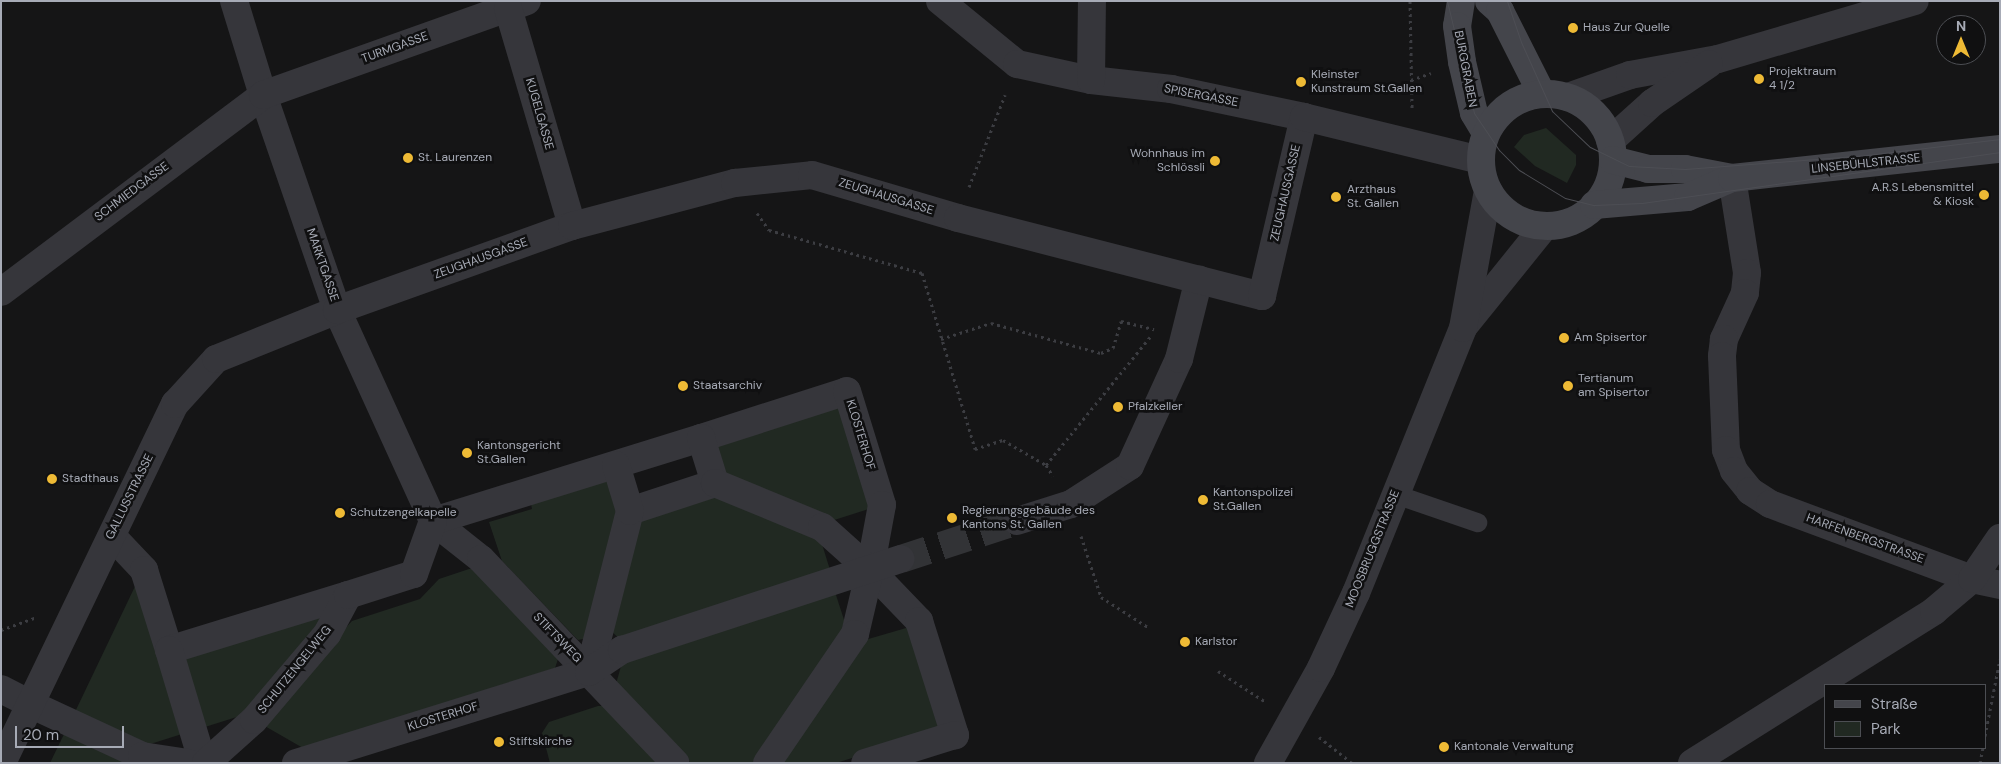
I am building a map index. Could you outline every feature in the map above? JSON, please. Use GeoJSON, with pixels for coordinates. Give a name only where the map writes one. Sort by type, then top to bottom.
{"type":"FeatureCollection","features":[{"type":"Feature","properties":{"kind":"main road","name":"BURGGRABEN"},"geometry":{"type":"LineString","coordinates":[[1461,1],[1457,26],[1462,62],[1474,113],[1486,133]]}},
{"type":"Feature","properties":{"kind":"main road"},"geometry":{"type":"LineString","coordinates":[[1489,1],[1500,11],[1555,96],[1597,118],[1611,151],[1604,192],[1594,205],[1580,217],[1545,226],[1511,215],[1488,190],[1481,160],[1486,133],[1509,106],[1525,98],[1555,96]]}},
{"type":"Feature","properties":{"kind":"main road","name":"LINSEBÜHLSTRASSE"},"geometry":{"type":"LineString","coordinates":[[1594,205],[1642,203],[1688,196],[1732,178],[2000,149]]}},
{"type":"Feature","properties":{"kind":"main road","name":"LINSEBÜHLSTRASSE"},"geometry":{"type":"LineString","coordinates":[[1611,151],[1648,168],[1685,168],[1732,178]]}},
{"type":"Feature","properties":{"kind":"street","name":"MARKTGASSE"},"geometry":{"type":"LineString","coordinates":[[234,1],[263,95],[337,310],[433,520]]}},
{"type":"Feature","properties":{"kind":"street","name":"SPISERGASSE"},"geometry":{"type":"LineString","coordinates":[[940,1],[1017,64],[1091,80],[1171,89],[1304,117],[1481,160]]}},
{"type":"Feature","properties":{"kind":"street"},"geometry":{"type":"LineString","coordinates":[[1091,80],[1092,1]]}},
{"type":"Feature","properties":{"kind":"street"},"geometry":{"type":"LineString","coordinates":[[1555,96],[1630,75],[1718,58],[1915,1]]}},
{"type":"Feature","properties":{"kind":"street","name":"TURMGASSE"},"geometry":{"type":"LineString","coordinates":[[263,95],[514,4]]}},
{"type":"Feature","properties":{"kind":"street","name":"KUGELGASSE"},"geometry":{"type":"LineString","coordinates":[[514,4],[572,226]]}},
{"type":"Feature","properties":{"kind":"street"},"geometry":{"type":"LineString","coordinates":[[1611,151],[1652,103],[1718,58]]}},
{"type":"Feature","properties":{"kind":"street","name":"SCHMIEDGASSE"},"geometry":{"type":"LineString","coordinates":[[1,292],[263,95]]}},
{"type":"Feature","properties":{"kind":"street","name":"ZEUGHAUSGASSE"},"geometry":{"type":"LineString","coordinates":[[337,310],[572,226],[735,183],[812,175],[958,218],[1262,296],[1304,117]]}},
{"type":"Feature","properties":{"kind":"street","name":"HARFENBERGSTRASSE"},"geometry":{"type":"LineString","coordinates":[[1732,178],[1747,273],[1745,293],[1724,339],[1722,356],[1726,450],[1734,471],[1750,491],[1770,504],[1972,579],[2000,585]]}},
{"type":"Feature","properties":{"kind":"street","name":"MOOSBRUGGSTRASSE"},"geometry":{"type":"LineString","coordinates":[[1268,763],[1295,719],[1356,593],[1463,328],[1488,190]]}},
{"type":"Feature","properties":{"kind":"street","name":"MOOSBRUGGSTRASSE"},"geometry":{"type":"LineString","coordinates":[[1463,328],[1545,226]]}},
{"type":"Feature","properties":{"kind":"street"},"geometry":{"type":"LineString","coordinates":[[1017,521],[1070,504],[1130,466],[1179,359],[1199,279]]}},
{"type":"Feature","properties":{"kind":"street","name":"GALLUSSTRASSE"},"geometry":{"type":"LineString","coordinates":[[2,763],[28,703],[112,536],[175,404],[216,359],[337,310]]}},
{"type":"Feature","properties":{"kind":"street","name":"KLOSTERHOF"},"geometry":{"type":"LineString","coordinates":[[433,520],[616,465],[846,391],[882,505],[870,570],[855,634],[767,763]]}},
{"type":"Feature","properties":{"kind":"street"},"geometry":{"type":"LineString","coordinates":[[701,438],[715,483]]}},
{"type":"Feature","properties":{"kind":"street"},"geometry":{"type":"LineString","coordinates":[[589,672],[630,511],[616,465]]}},
{"type":"Feature","properties":{"kind":"street"},"geometry":{"type":"LineString","coordinates":[[630,511],[715,483],[822,527],[870,570],[919,621],[955,735],[865,763]]}},
{"type":"Feature","properties":{"kind":"street"},"geometry":{"type":"LineString","coordinates":[[169,650],[414,574],[433,520]]}},
{"type":"Feature","properties":{"kind":"street","name":"STIFTSWEG"},"geometry":{"type":"LineString","coordinates":[[433,520],[482,559],[674,763]]}},
{"type":"Feature","properties":{"kind":"street"},"geometry":{"type":"LineString","coordinates":[[112,536],[144,570],[204,763]]}},
{"type":"Feature","properties":{"kind":"street"},"geometry":{"type":"LineString","coordinates":[[1692,763],[1934,611],[1972,579],[2000,538]]}},
{"type":"Feature","properties":{"kind":"street","name":"KLOSTERHOF"},"geometry":{"type":"LineString","coordinates":[[296,763],[589,672],[622,650],[901,559]]}},
{"type":"Feature","properties":{"kind":"street","name":"SCHUTZENGELWEG"},"geometry":{"type":"LineString","coordinates":[[204,763],[254,720],[327,634],[348,595]]}},
{"type":"Feature","properties":{"kind":"street"},"geometry":{"type":"LineString","coordinates":[[1,689],[142,756],[188,763]]}},
{"type":"Feature","properties":{"kind":"lane"},"geometry":{"type":"LineString","coordinates":[[1395,494],[1477,522]]}},
{"type":"Feature","properties":{"kind":"path"},"geometry":{"type":"LineString","coordinates":[[1410,1],[1411,80],[1435,71]]}},
{"type":"Feature","properties":{"kind":"path"},"geometry":{"type":"LineString","coordinates":[[973,177],[1017,64]]}},
{"type":"Feature","properties":{"kind":"path"},"geometry":{"type":"LineString","coordinates":[[735,183],[769,230],[922,272],[975,449],[1003,440],[1046,465],[1070,504],[1101,596],[1148,627]]}},
{"type":"Feature","properties":{"kind":"path"},"geometry":{"type":"LineString","coordinates":[[941,339],[991,323],[1101,353],[1114,348],[1121,321],[1156,330],[1046,465]]}},
{"type":"Feature","properties":{"kind":"path"},"geometry":{"type":"LineString","coordinates":[[1986,731],[2000,659]]}},
{"type":"Feature","properties":{"kind":"path"},"geometry":{"type":"LineString","coordinates":[[1218,671],[1253,694]]}},
{"type":"Feature","properties":{"kind":"path"},"geometry":{"type":"LineString","coordinates":[[1295,719],[1352,763]]}},
{"type":"Feature","properties":{"kind":"path"},"geometry":{"type":"LineString","coordinates":[[1980,763],[1982,749]]}},
{"type":"Feature","properties":{"kind":"green space"},"geometry":{"type":"Polygon","coordinates":[[[1546,128],[1576,155],[1576,165],[1567,183],[1535,166],[1514,147],[1524,135],[1546,128]]]}},
{"type":"Feature","properties":{"kind":"green space"},"geometry":{"type":"Polygon","coordinates":[[[842,405],[875,507],[828,522],[724,476],[717,445],[842,405]]]}},
{"type":"Feature","properties":{"kind":"green space"},"geometry":{"type":"Polygon","coordinates":[[[611,478],[620,508],[587,638],[578,640],[502,561],[489,522],[532,509],[531,504],[611,478]]]}},
{"type":"Feature","properties":{"kind":"green space"},"geometry":{"type":"Polygon","coordinates":[[[722,495],[820,538],[832,576],[622,641],[611,631],[635,522],[722,495]]]}},
{"type":"Feature","properties":{"kind":"green space"},"geometry":{"type":"Polygon","coordinates":[[[469,569],[475,569],[558,659],[555,668],[303,748],[263,725],[262,719],[352,621],[420,599],[439,579],[469,569]]]}},
{"type":"Feature","properties":{"kind":"green space"},"geometry":{"type":"Polygon","coordinates":[[[139,578],[182,734],[144,746],[74,714],[139,578]]]}},
{"type":"Feature","properties":{"kind":"green space"},"geometry":{"type":"Polygon","coordinates":[[[835,592],[847,629],[755,763],[691,763],[616,684],[623,659],[835,592]]]}},
{"type":"Feature","properties":{"kind":"green space"},"geometry":{"type":"Polygon","coordinates":[[[317,614],[321,620],[243,715],[205,727],[182,660],[317,614]]]}},
{"type":"Feature","properties":{"kind":"green space"},"geometry":{"type":"Polygon","coordinates":[[[913,626],[946,729],[836,763],[779,763],[865,640],[913,626]]]}},
{"type":"Feature","properties":{"kind":"green space"},"geometry":{"type":"Polygon","coordinates":[[[598,706],[605,706],[659,763],[550,763],[542,733],[549,722],[598,706]]]}},
{"type":"Feature","properties":{"kind":"green space"},"geometry":{"type":"Polygon","coordinates":[[[66,730],[132,763],[50,763],[66,730]]]}},
{"type":"Feature","properties":{"kind":"tunnel"},"geometry":{"type":"LineString","coordinates":[[901,559],[1017,521]]}},
{"type":"Feature","properties":{"kind":"tram line"},"geometry":{"type":"LineString","coordinates":[[1447,1],[1474,113],[1499,150],[1519,170],[1565,198],[1594,205],[1642,203],[2000,152]]}},
{"type":"Feature","properties":{"kind":"tram line"},"geometry":{"type":"LineString","coordinates":[[1507,1],[1521,42],[1552,111],[1590,147],[1629,166],[1685,169],[1867,155],[2000,139]]}},
{"type":"Feature","properties":{"kind":"place","name":"Haus Zur Quelle"},"geometry":{"type":"Point","coordinates":[1573,28]}},
{"type":"Feature","properties":{"kind":"place","name":"Projektraum 4 1/2"},"geometry":{"type":"Point","coordinates":[1759,79]}},
{"type":"Feature","properties":{"kind":"place","name":"Kleinster Kunstraum St.Gallen"},"geometry":{"type":"Point","coordinates":[1301,82]}},
{"type":"Feature","properties":{"kind":"place","name":"St. Laurenzen"},"geometry":{"type":"Point","coordinates":[408,158]}},
{"type":"Feature","properties":{"kind":"place","name":"Wohnhaus im Schlössli"},"geometry":{"type":"Point","coordinates":[1215,161]}},
{"type":"Feature","properties":{"kind":"place","name":"A.R.S Lebensmittel & Kiosk"},"geometry":{"type":"Point","coordinates":[1984,195]}},
{"type":"Feature","properties":{"kind":"place","name":"Arzthaus St. Gallen"},"geometry":{"type":"Point","coordinates":[1336,197]}},
{"type":"Feature","properties":{"kind":"place","name":"Am Spisertor"},"geometry":{"type":"Point","coordinates":[1564,338]}},
{"type":"Feature","properties":{"kind":"place","name":"Staatsarchiv"},"geometry":{"type":"Point","coordinates":[683,386]}},
{"type":"Feature","properties":{"kind":"place","name":"Tertianum am Spisertor"},"geometry":{"type":"Point","coordinates":[1568,386]}},
{"type":"Feature","properties":{"kind":"place","name":"Pfalzkeller"},"geometry":{"type":"Point","coordinates":[1118,407]}},
{"type":"Feature","properties":{"kind":"place","name":"Kantonsgericht St.Gallen"},"geometry":{"type":"Point","coordinates":[467,453]}},
{"type":"Feature","properties":{"kind":"place","name":"Stadthaus"},"geometry":{"type":"Point","coordinates":[52,479]}},
{"type":"Feature","properties":{"kind":"place","name":"Kantonspolizei St.Gallen"},"geometry":{"type":"Point","coordinates":[1203,500]}},
{"type":"Feature","properties":{"kind":"place","name":"Schutzengelkapelle"},"geometry":{"type":"Point","coordinates":[340,513]}},
{"type":"Feature","properties":{"kind":"place","name":"Regierungsgebäude des Kantons St. Gallen"},"geometry":{"type":"Point","coordinates":[952,518]}},
{"type":"Feature","properties":{"kind":"place","name":"Karlstor"},"geometry":{"type":"Point","coordinates":[1185,642]}},
{"type":"Feature","properties":{"kind":"place","name":"Stiftskirche"},"geometry":{"type":"Point","coordinates":[499,742]}},
{"type":"Feature","properties":{"kind":"place","name":"Kantonale Verwaltung"},"geometry":{"type":"Point","coordinates":[1444,747]}}]}
